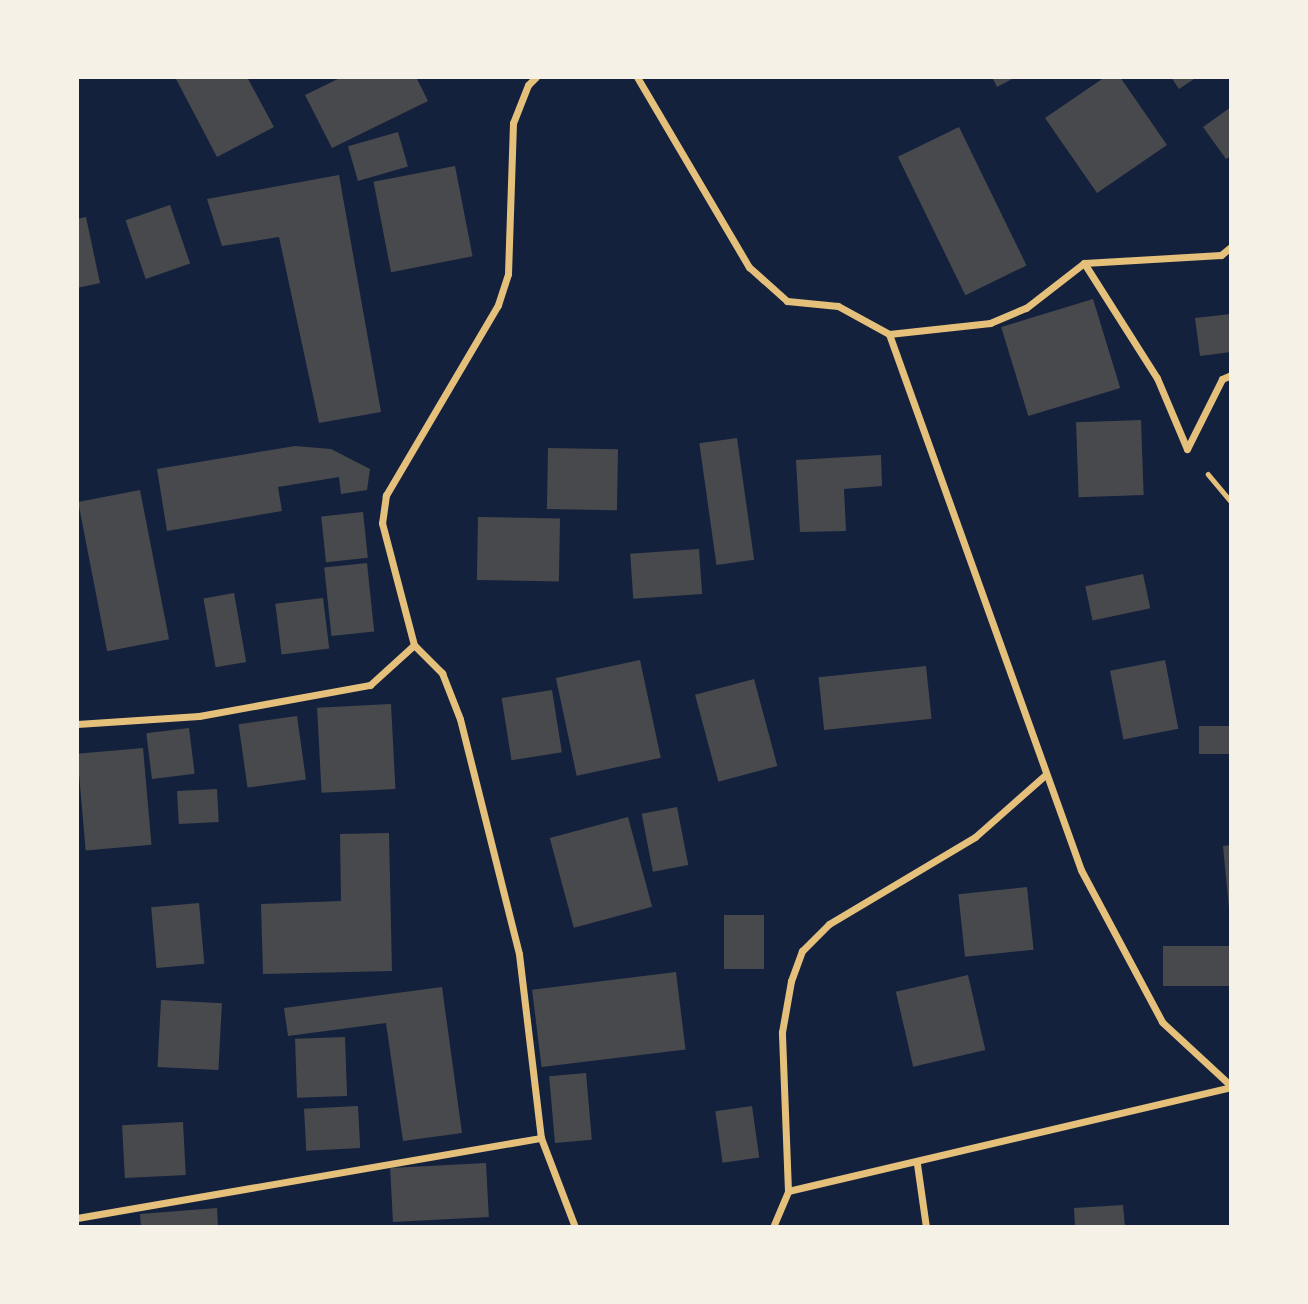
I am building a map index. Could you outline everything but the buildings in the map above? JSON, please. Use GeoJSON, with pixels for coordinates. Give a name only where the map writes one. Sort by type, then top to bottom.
{"type":"FeatureCollection","features":[{"type":"Feature","properties":{"kind":"street"},"geometry":{"type":"LineString","coordinates":[[536,77],[528,85],[513,123],[508,274],[498,305],[386,495],[382,523],[414,645],[442,673],[464,732],[519,954],[541,1138],[575,1227]]}},
{"type":"Feature","properties":{"kind":"street"},"geometry":{"type":"LineString","coordinates":[[637,77],[749,267],[787,301],[838,306],[889,334],[990,323],[1027,308],[1084,263],[1221,255],[1231,247]]}},
{"type":"Feature","properties":{"kind":"street"},"geometry":{"type":"LineString","coordinates":[[1084,263],[1157,378],[1186,449],[1222,379],[1231,375]]}},
{"type":"Feature","properties":{"kind":"street"},"geometry":{"type":"LineString","coordinates":[[889,334],[1044,776],[1081,870],[1162,1022],[1231,1087]]}},
{"type":"Feature","properties":{"kind":"street"},"geometry":{"type":"LineString","coordinates":[[77,724],[199,716],[370,685],[414,645]]}},
{"type":"Feature","properties":{"kind":"street"},"geometry":{"type":"LineString","coordinates":[[773,1227],[788,1191],[782,1032],[791,981],[802,951],[829,924],[975,837],[1044,776]]}},
{"type":"Feature","properties":{"kind":"street"},"geometry":{"type":"LineString","coordinates":[[788,1191],[917,1164],[1231,1087]]}},
{"type":"Feature","properties":{"kind":"street"},"geometry":{"type":"LineString","coordinates":[[77,1219],[541,1138]]}},
{"type":"Feature","properties":{"kind":"street"},"geometry":{"type":"LineString","coordinates":[[917,1164],[926,1227]]}}]}
